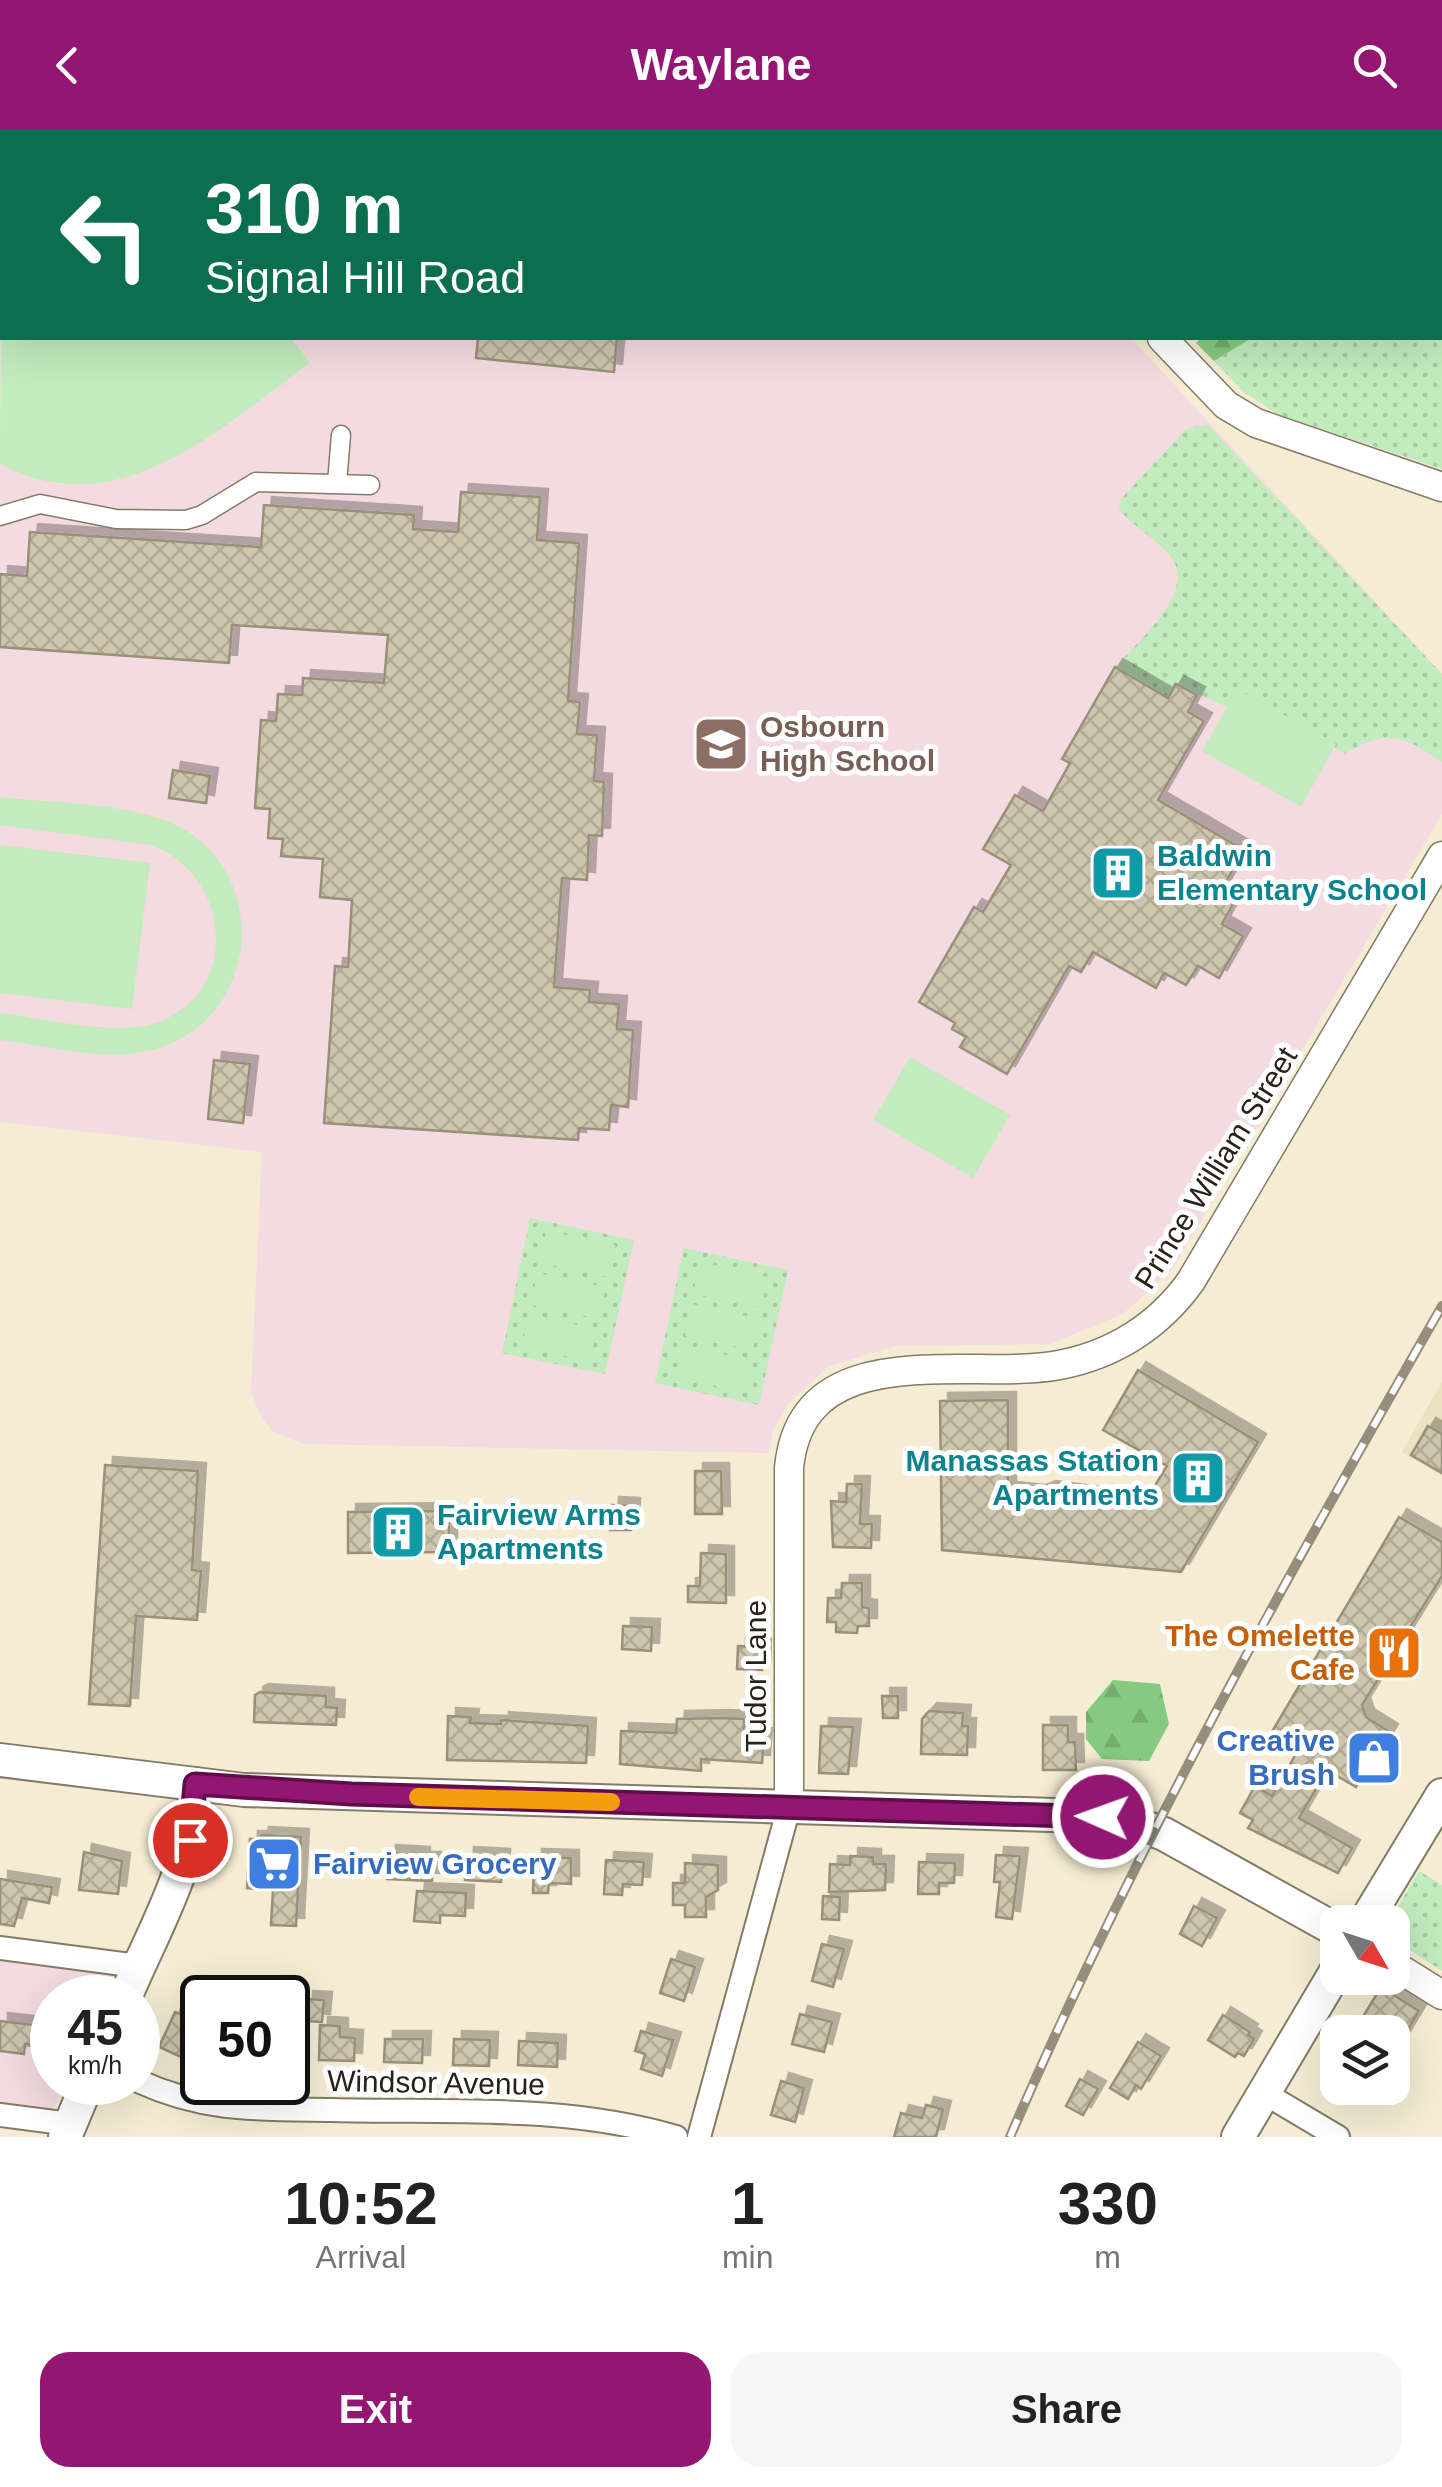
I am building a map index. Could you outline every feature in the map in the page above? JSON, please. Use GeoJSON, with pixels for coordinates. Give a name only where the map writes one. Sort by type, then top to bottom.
{"type":"FeatureCollection","features":[{"type":"Feature","properties":{"kind":"main road"},"geometry":{"type":"LineString","coordinates":[[0,1760],[280,1792],[1117,1817],[1164,1834],[1320,1921]]}},
{"type":"Feature","properties":{"kind":"main road"},"geometry":{"type":"LineString","coordinates":[[134,1975],[186,1857],[196,1811],[195,1784]]}},
{"type":"Feature","properties":{"kind":"main road"},"geometry":{"type":"LineString","coordinates":[[1374,1905],[1442,1795]]}},
{"type":"Feature","properties":{"kind":"main road"},"geometry":{"type":"LineString","coordinates":[[1238,2137],[1322,1995]]}},
{"type":"Feature","properties":{"kind":"main road"},"geometry":{"type":"LineString","coordinates":[[68,2130],[78,2105]]}},
{"type":"Feature","properties":{"kind":"street"},"geometry":{"type":"LineString","coordinates":[[1164,340],[1226,405],[1256,423],[1442,487]]}},
{"type":"Feature","properties":{"kind":"street"},"geometry":{"type":"LineString","coordinates":[[338,483],[341,435]]}},
{"type":"Feature","properties":{"kind":"street"},"geometry":{"type":"LineString","coordinates":[[0,516],[40,504],[116,519],[186,520],[202,515],[256,482],[370,485]]}},
{"type":"Feature","properties":{"kind":"street","name":"Prince William Street"},"geometry":{"type":"LineString","coordinates":[[831,1396],[864,1376],[895,1370],[1014,1369],[1065,1364],[1116,1347],[1153,1324],[1191,1281],[1442,856]]}},
{"type":"Feature","properties":{"kind":"street","name":"Tudor Lane"},"geometry":{"type":"LineString","coordinates":[[698,2137],[789,1807],[789,1468],[803,1424],[831,1396]]}},
{"type":"Feature","properties":{"kind":"street"},"geometry":{"type":"LineString","coordinates":[[0,1948],[138,1966]]}},
{"type":"Feature","properties":{"kind":"street"},"geometry":{"type":"LineString","coordinates":[[1410,1975],[1442,1995]]}},
{"type":"Feature","properties":{"kind":"street","name":"Windsor Avenue"},"geometry":{"type":"LineString","coordinates":[[160,2089],[203,2106],[553,2115],[615,2122],[676,2137]]}},
{"type":"Feature","properties":{"kind":"street"},"geometry":{"type":"LineString","coordinates":[[1264,2094],[1338,2137]]}},
{"type":"Feature","properties":{"kind":"street"},"geometry":{"type":"LineString","coordinates":[[0,2116],[68,2130]]}},
{"type":"Feature","properties":{"kind":"shaded area","name":"Osbourn High School"},"geometry":{"type":"Polygon","coordinates":[[[0,340],[1133,340],[1442,674],[1442,814],[1172,1270],[1123,1314],[1050,1344],[896,1346],[829,1366],[789,1403],[773,1430],[769,1453],[304,1444],[272,1431],[260,1415],[251,1391],[262,1152],[0,1122],[0,340]]]}},
{"type":"Feature","properties":{"kind":"shaded area"},"geometry":{"type":"Polygon","coordinates":[[[1442,1382],[1442,1476],[1402,1452],[1442,1382]]]}},
{"type":"Feature","properties":{"kind":"shaded area"},"geometry":{"type":"Polygon","coordinates":[[[0,1955],[116,1969],[113,1975],[30,1975],[30,2105],[55,2105],[52,2110],[0,2107],[0,1955]]]}},
{"type":"Feature","properties":{"kind":"green space"},"geometry":{"type":"Polygon","coordinates":[[[1,340],[293,340],[310,363],[203,441],[126,477],[86,484],[44,480],[0,464],[1,340]]]}},
{"type":"Feature","properties":{"kind":"green space"},"geometry":{"type":"Polygon","coordinates":[[[1200,340],[1249,340],[1214,361],[1196,343],[1200,340]]]}},
{"type":"Feature","properties":{"kind":"green space"},"geometry":{"type":"Polygon","coordinates":[[[1249,340],[1442,340],[1442,469],[1277,414],[1245,393],[1214,361],[1249,340]]]}},
{"type":"Feature","properties":{"kind":"green space"},"geometry":{"type":"Polygon","coordinates":[[[1207,424],[1442,674],[1442,762],[1395,738],[1373,741],[1345,754],[1237,689],[1227,707],[1177,684],[1168,698],[1115,667],[1161,616],[1177,586],[1177,571],[1171,557],[1119,509],[1121,499],[1186,429],[1207,424]]]}},
{"type":"Feature","properties":{"kind":"green space"},"geometry":{"type":"Polygon","coordinates":[[[1237,689],[1336,744],[1301,807],[1202,751],[1237,689]]]}},
{"type":"Feature","properties":{"kind":"green space"},"geometry":{"type":"Polygon","coordinates":[[[0,797],[140,813],[180,827],[210,850],[229,878],[240,911],[241,945],[233,978],[217,1007],[192,1032],[159,1048],[121,1054],[0,1040],[0,1013],[97,1027],[152,1024],[181,1010],[201,989],[213,964],[216,936],[211,908],[199,882],[179,861],[151,845],[0,825],[0,797]]]}},
{"type":"Feature","properties":{"kind":"green space"},"geometry":{"type":"Polygon","coordinates":[[[0,845],[150,863],[132,1009],[0,993],[0,845]]]}},
{"type":"Feature","properties":{"kind":"green space"},"geometry":{"type":"Polygon","coordinates":[[[910,1057],[1010,1115],[973,1178],[873,1120],[910,1057]]]}},
{"type":"Feature","properties":{"kind":"green space"},"geometry":{"type":"Polygon","coordinates":[[[530,1218],[634,1240],[605,1374],[502,1353],[530,1218]]]}},
{"type":"Feature","properties":{"kind":"green space"},"geometry":{"type":"Polygon","coordinates":[[[546,1231],[615,1245],[608,1277],[540,1263],[546,1231]]]}},
{"type":"Feature","properties":{"kind":"green space"},"geometry":{"type":"Polygon","coordinates":[[[684,1248],[788,1270],[759,1405],[655,1383],[684,1248]]]}},
{"type":"Feature","properties":{"kind":"green space"},"geometry":{"type":"Polygon","coordinates":[[[700,1262],[768,1277],[761,1308],[693,1294],[700,1262]]]}},
{"type":"Feature","properties":{"kind":"green space"},"geometry":{"type":"Polygon","coordinates":[[[537,1273],[606,1287],[599,1319],[531,1305],[537,1273]]]}},
{"type":"Feature","properties":{"kind":"green space"},"geometry":{"type":"Polygon","coordinates":[[[692,1304],[759,1319],[753,1350],[685,1336],[692,1304]]]}},
{"type":"Feature","properties":{"kind":"green space"},"geometry":{"type":"Polygon","coordinates":[[[528,1315],[597,1329],[590,1361],[522,1347],[528,1315]]]}},
{"type":"Feature","properties":{"kind":"green space"},"geometry":{"type":"Polygon","coordinates":[[[683,1346],[751,1360],[744,1392],[676,1377],[683,1346]]]}},
{"type":"Feature","properties":{"kind":"green space"},"geometry":{"type":"Polygon","coordinates":[[[1113,1680],[1160,1684],[1169,1724],[1149,1761],[1102,1759],[1086,1739],[1086,1712],[1113,1680]]]}},
{"type":"Feature","properties":{"kind":"green space"},"geometry":{"type":"Polygon","coordinates":[[[1419,1871],[1442,1885],[1442,1971],[1410,1950],[1410,1905],[1399,1905],[1419,1871]]]}},
{"type":"Feature","properties":{"kind":"building"},"geometry":{"type":"Polygon","coordinates":[[[478,340],[617,340],[614,372],[476,358],[478,340]]]}},
{"type":"Feature","properties":{"kind":"building"},"geometry":{"type":"Polygon","coordinates":[[[461,492],[540,497],[537,540],[579,543],[568,701],[580,702],[577,734],[597,735],[594,781],[604,782],[602,836],[589,835],[587,880],[562,878],[554,987],[590,990],[589,1002],[619,1004],[617,1029],[633,1030],[628,1107],[611,1105],[609,1130],[579,1128],[578,1140],[324,1123],[335,966],[348,967],[352,900],[320,897],[323,859],[281,856],[283,839],[268,838],[270,809],[255,808],[261,720],[276,721],[278,694],[302,695],[303,678],[384,683],[388,635],[232,625],[229,663],[0,647],[0,574],[27,576],[30,532],[261,547],[264,505],[414,515],[413,529],[458,532],[461,492]]]}},
{"type":"Feature","properties":{"kind":"building","name":"Baldwin Elementary School"},"geometry":{"type":"Polygon","coordinates":[[[1115,667],[1168,698],[1176,684],[1197,695],[1188,712],[1204,721],[1158,800],[1244,850],[1218,896],[1233,904],[1222,924],[1243,936],[1219,978],[1198,966],[1186,985],[1164,973],[1156,988],[1093,952],[1081,972],[1069,966],[1007,1074],[960,1047],[966,1037],[952,1029],[955,1023],[919,1002],[974,907],[983,912],[1011,865],[983,849],[1015,795],[1043,811],[1070,763],[1062,759],[1115,667]]]}},
{"type":"Feature","properties":{"kind":"building"},"geometry":{"type":"Polygon","coordinates":[[[173,770],[210,776],[206,803],[169,798],[173,770]]]}},
{"type":"Feature","properties":{"kind":"building"},"geometry":{"type":"Polygon","coordinates":[[[214,1060],[250,1064],[243,1123],[208,1119],[214,1060]]]}},
{"type":"Feature","properties":{"kind":"building","name":"Manassas Station Apartments"},"geometry":{"type":"Polygon","coordinates":[[[1138,1370],[1258,1442],[1181,1572],[942,1550],[940,1401],[1008,1400],[1008,1490],[1038,1493],[1048,1489],[1145,1502],[1167,1466],[1103,1430],[1138,1370]]]}},
{"type":"Feature","properties":{"kind":"building"},"geometry":{"type":"Polygon","coordinates":[[[1428,1426],[1442,1434],[1442,1473],[1411,1455],[1428,1426]]]}},
{"type":"Feature","properties":{"kind":"building"},"geometry":{"type":"Polygon","coordinates":[[[105,1465],[198,1471],[192,1570],[201,1571],[197,1620],[136,1616],[130,1706],[89,1704],[105,1465]]]}},
{"type":"Feature","properties":{"kind":"building"},"geometry":{"type":"Polygon","coordinates":[[[695,1471],[721,1471],[722,1514],[695,1514],[695,1471]]]}},
{"type":"Feature","properties":{"kind":"building"},"geometry":{"type":"Polygon","coordinates":[[[847,1484],[862,1484],[860,1524],[872,1524],[871,1548],[833,1547],[831,1501],[846,1502],[847,1484]]]}},
{"type":"Feature","properties":{"kind":"building"},"geometry":{"type":"Polygon","coordinates":[[[611,1505],[632,1506],[631,1530],[610,1530],[611,1505]]]}},
{"type":"Feature","properties":{"kind":"building","name":"Fairview Arms Apartments"},"geometry":{"type":"Polygon","coordinates":[[[449,1511],[449,1552],[348,1553],[348,1512],[449,1511]]]}},
{"type":"Feature","properties":{"kind":"building"},"geometry":{"type":"Polygon","coordinates":[[[1399,1517],[1442,1542],[1442,1576],[1362,1705],[1366,1717],[1390,1732],[1356,1787],[1327,1770],[1299,1818],[1352,1848],[1338,1873],[1248,1828],[1253,1820],[1240,1813],[1255,1786],[1272,1796],[1297,1752],[1270,1735],[1399,1517]]]}},
{"type":"Feature","properties":{"kind":"building"},"geometry":{"type":"Polygon","coordinates":[[[701,1553],[726,1554],[726,1603],[688,1602],[688,1586],[700,1586],[701,1553]]]}},
{"type":"Feature","properties":{"kind":"building"},"geometry":{"type":"Polygon","coordinates":[[[842,1583],[862,1583],[862,1607],[869,1608],[869,1626],[858,1626],[857,1633],[836,1632],[836,1622],[827,1622],[828,1598],[841,1598],[842,1583]]]}},
{"type":"Feature","properties":{"kind":"building"},"geometry":{"type":"Polygon","coordinates":[[[623,1626],[652,1627],[651,1651],[622,1649],[623,1626]]]}},
{"type":"Feature","properties":{"kind":"building"},"geometry":{"type":"Polygon","coordinates":[[[738,1646],[763,1647],[762,1670],[737,1669],[738,1646]]]}},
{"type":"Feature","properties":{"kind":"building"},"geometry":{"type":"Polygon","coordinates":[[[260,1692],[326,1696],[326,1707],[337,1708],[336,1725],[254,1722],[255,1695],[260,1692]]]}},
{"type":"Feature","properties":{"kind":"building"},"geometry":{"type":"Polygon","coordinates":[[[882,1696],[898,1696],[898,1718],[883,1718],[882,1696]]]}},
{"type":"Feature","properties":{"kind":"building"},"geometry":{"type":"Polygon","coordinates":[[[929,1711],[963,1713],[962,1726],[968,1726],[967,1755],[921,1754],[922,1719],[929,1711]]]}},
{"type":"Feature","properties":{"kind":"building"},"geometry":{"type":"Polygon","coordinates":[[[448,1716],[471,1717],[470,1723],[501,1724],[501,1720],[588,1726],[586,1763],[447,1760],[448,1716]]]}},
{"type":"Feature","properties":{"kind":"building"},"geometry":{"type":"Polygon","coordinates":[[[677,1719],[744,1719],[744,1734],[764,1736],[762,1763],[701,1759],[701,1771],[620,1764],[621,1731],[676,1733],[677,1719]]]}},
{"type":"Feature","properties":{"kind":"building"},"geometry":{"type":"Polygon","coordinates":[[[1043,1725],[1068,1725],[1068,1742],[1075,1742],[1076,1770],[1043,1770],[1043,1725]]]}},
{"type":"Feature","properties":{"kind":"building"},"geometry":{"type":"Polygon","coordinates":[[[821,1726],[853,1727],[848,1774],[819,1773],[821,1726]]]}},
{"type":"Feature","properties":{"kind":"building","name":"Fairview Grocery"},"geometry":{"type":"Polygon","coordinates":[[[261,1835],[301,1837],[296,1926],[271,1925],[273,1890],[247,1888],[250,1839],[260,1839],[261,1835]]]}},
{"type":"Feature","properties":{"kind":"building"},"geometry":{"type":"Polygon","coordinates":[[[84,1852],[122,1861],[118,1894],[79,1890],[84,1852]]]}},
{"type":"Feature","properties":{"kind":"building"},"geometry":{"type":"Polygon","coordinates":[[[388,1853],[422,1855],[422,1860],[433,1860],[432,1881],[387,1879],[388,1853]]]}},
{"type":"Feature","properties":{"kind":"building"},"geometry":{"type":"Polygon","coordinates":[[[466,1855],[502,1857],[501,1882],[465,1880],[466,1855]]]}},
{"type":"Feature","properties":{"kind":"building"},"geometry":{"type":"Polygon","coordinates":[[[996,1855],[1020,1856],[1012,1919],[996,1917],[1000,1882],[994,1882],[996,1855]]]}},
{"type":"Feature","properties":{"kind":"building"},"geometry":{"type":"Polygon","coordinates":[[[850,1856],[873,1857],[873,1864],[886,1864],[885,1890],[829,1892],[830,1864],[850,1865],[850,1856]]]}},
{"type":"Feature","properties":{"kind":"building"},"geometry":{"type":"Polygon","coordinates":[[[534,1857],[571,1858],[571,1884],[549,1883],[548,1893],[533,1893],[534,1857]]]}},
{"type":"Feature","properties":{"kind":"building"},"geometry":{"type":"Polygon","coordinates":[[[606,1860],[644,1862],[642,1885],[623,1884],[622,1895],[604,1894],[606,1860]]]}},
{"type":"Feature","properties":{"kind":"building"},"geometry":{"type":"Polygon","coordinates":[[[919,1862],[955,1863],[954,1883],[939,1883],[939,1894],[918,1894],[919,1862]]]}},
{"type":"Feature","properties":{"kind":"building"},"geometry":{"type":"Polygon","coordinates":[[[685,1863],[718,1865],[718,1890],[706,1897],[706,1917],[685,1917],[685,1905],[673,1905],[673,1883],[685,1883],[685,1863]]]}},
{"type":"Feature","properties":{"kind":"building"},"geometry":{"type":"Polygon","coordinates":[[[0,1879],[52,1887],[49,1903],[22,1898],[14,1926],[0,1924],[0,1879]]]}},
{"type":"Feature","properties":{"kind":"building"},"geometry":{"type":"Polygon","coordinates":[[[417,1891],[466,1893],[465,1916],[440,1915],[440,1923],[414,1921],[417,1891]]]}},
{"type":"Feature","properties":{"kind":"building"},"geometry":{"type":"Polygon","coordinates":[[[823,1896],[840,1897],[839,1920],[822,1919],[823,1896]]]}},
{"type":"Feature","properties":{"kind":"building"},"geometry":{"type":"Polygon","coordinates":[[[1194,1906],[1217,1918],[1202,1946],[1180,1934],[1194,1906]]]}},
{"type":"Feature","properties":{"kind":"building"},"geometry":{"type":"Polygon","coordinates":[[[822,1944],[844,1949],[833,1987],[812,1981],[822,1944]]]}},
{"type":"Feature","properties":{"kind":"building"},"geometry":{"type":"Polygon","coordinates":[[[671,1959],[695,1967],[684,2001],[660,1993],[671,1959]]]}},
{"type":"Feature","properties":{"kind":"building"},"geometry":{"type":"Polygon","coordinates":[[[1376,1995],[1394,1995],[1419,2011],[1410,2026],[1410,2015],[1364,2015],[1376,1995]]]}},
{"type":"Feature","properties":{"kind":"building"},"geometry":{"type":"Polygon","coordinates":[[[310,1999],[324,2000],[322,2022],[310,2021],[310,1999]]]}},
{"type":"Feature","properties":{"kind":"building"},"geometry":{"type":"Polygon","coordinates":[[[175,2012],[180,2014],[180,2056],[160,2045],[175,2012]]]}},
{"type":"Feature","properties":{"kind":"building"},"geometry":{"type":"Polygon","coordinates":[[[800,2014],[832,2022],[824,2052],[792,2044],[800,2014]]]}},
{"type":"Feature","properties":{"kind":"building"},"geometry":{"type":"Polygon","coordinates":[[[1223,2015],[1250,2032],[1248,2035],[1254,2039],[1244,2056],[1238,2053],[1235,2057],[1208,2040],[1223,2015]]]}},
{"type":"Feature","properties":{"kind":"building"},"geometry":{"type":"Polygon","coordinates":[[[0,2021],[30,2024],[30,2045],[25,2044],[24,2054],[0,2051],[0,2021]]]}},
{"type":"Feature","properties":{"kind":"building"},"geometry":{"type":"Polygon","coordinates":[[[320,2025],[340,2026],[340,2037],[355,2038],[354,2061],[319,2060],[320,2025]]]}},
{"type":"Feature","properties":{"kind":"building"},"geometry":{"type":"Polygon","coordinates":[[[641,2031],[673,2040],[662,2076],[641,2069],[645,2054],[635,2051],[641,2031]]]}},
{"type":"Feature","properties":{"kind":"building"},"geometry":{"type":"Polygon","coordinates":[[[385,2039],[423,2039],[422,2063],[384,2062],[385,2039]]]}},
{"type":"Feature","properties":{"kind":"building"},"geometry":{"type":"Polygon","coordinates":[[[454,2039],[490,2040],[489,2066],[453,2065],[454,2039]]]}},
{"type":"Feature","properties":{"kind":"building"},"geometry":{"type":"Polygon","coordinates":[[[519,2041],[558,2043],[557,2067],[518,2065],[519,2041]]]}},
{"type":"Feature","properties":{"kind":"building"},"geometry":{"type":"Polygon","coordinates":[[[1138,2042],[1161,2056],[1141,2089],[1136,2085],[1128,2099],[1110,2088],[1138,2042]]]}},
{"type":"Feature","properties":{"kind":"building"},"geometry":{"type":"Polygon","coordinates":[[[1080,2079],[1098,2089],[1083,2115],[1066,2106],[1080,2079]]]}},
{"type":"Feature","properties":{"kind":"building"},"geometry":{"type":"Polygon","coordinates":[[[781,2081],[804,2088],[795,2122],[771,2115],[781,2081]]]}},
{"type":"Feature","properties":{"kind":"building"},"geometry":{"type":"Polygon","coordinates":[[[926,2105],[943,2109],[936,2137],[894,2137],[901,2113],[922,2118],[926,2105]]]}},
{"type":"Feature","properties":{"kind":"railway"},"geometry":{"type":"LineString","coordinates":[[1010,2137],[1160,1819],[1269,1613],[1442,1306]]}},
{"type":"Feature","properties":{"kind":"slow traffic"},"geometry":{"type":"LineString","coordinates":[[418,1797],[611,1802]]}},
{"type":"Feature","properties":{"kind":"place","name":"Osbourn High School"},"geometry":{"type":"Point","coordinates":[721,744]}},
{"type":"Feature","properties":{"kind":"place","name":"Baldwin Elementary School"},"geometry":{"type":"Point","coordinates":[1118,873]}},
{"type":"Feature","properties":{"kind":"place","name":"Manassas Station Apartments"},"geometry":{"type":"Point","coordinates":[1198,1478]}},
{"type":"Feature","properties":{"kind":"place","name":"Fairview Arms Apartments"},"geometry":{"type":"Point","coordinates":[398,1532]}},
{"type":"Feature","properties":{"kind":"place","name":"The Omelette Cafe"},"geometry":{"type":"Point","coordinates":[1394,1653]}},
{"type":"Feature","properties":{"kind":"place","name":"Creative Brush"},"geometry":{"type":"Point","coordinates":[1374,1758]}},
{"type":"Feature","properties":{"kind":"place","name":"Fairview Grocery"},"geometry":{"type":"Point","coordinates":[274,1864]}},
{"type":"Feature","properties":{"kind":"route"},"geometry":{"type":"LineString","coordinates":[[190,1840],[196,1811],[195,1784],[351,1794],[1103,1817]]}}]}
